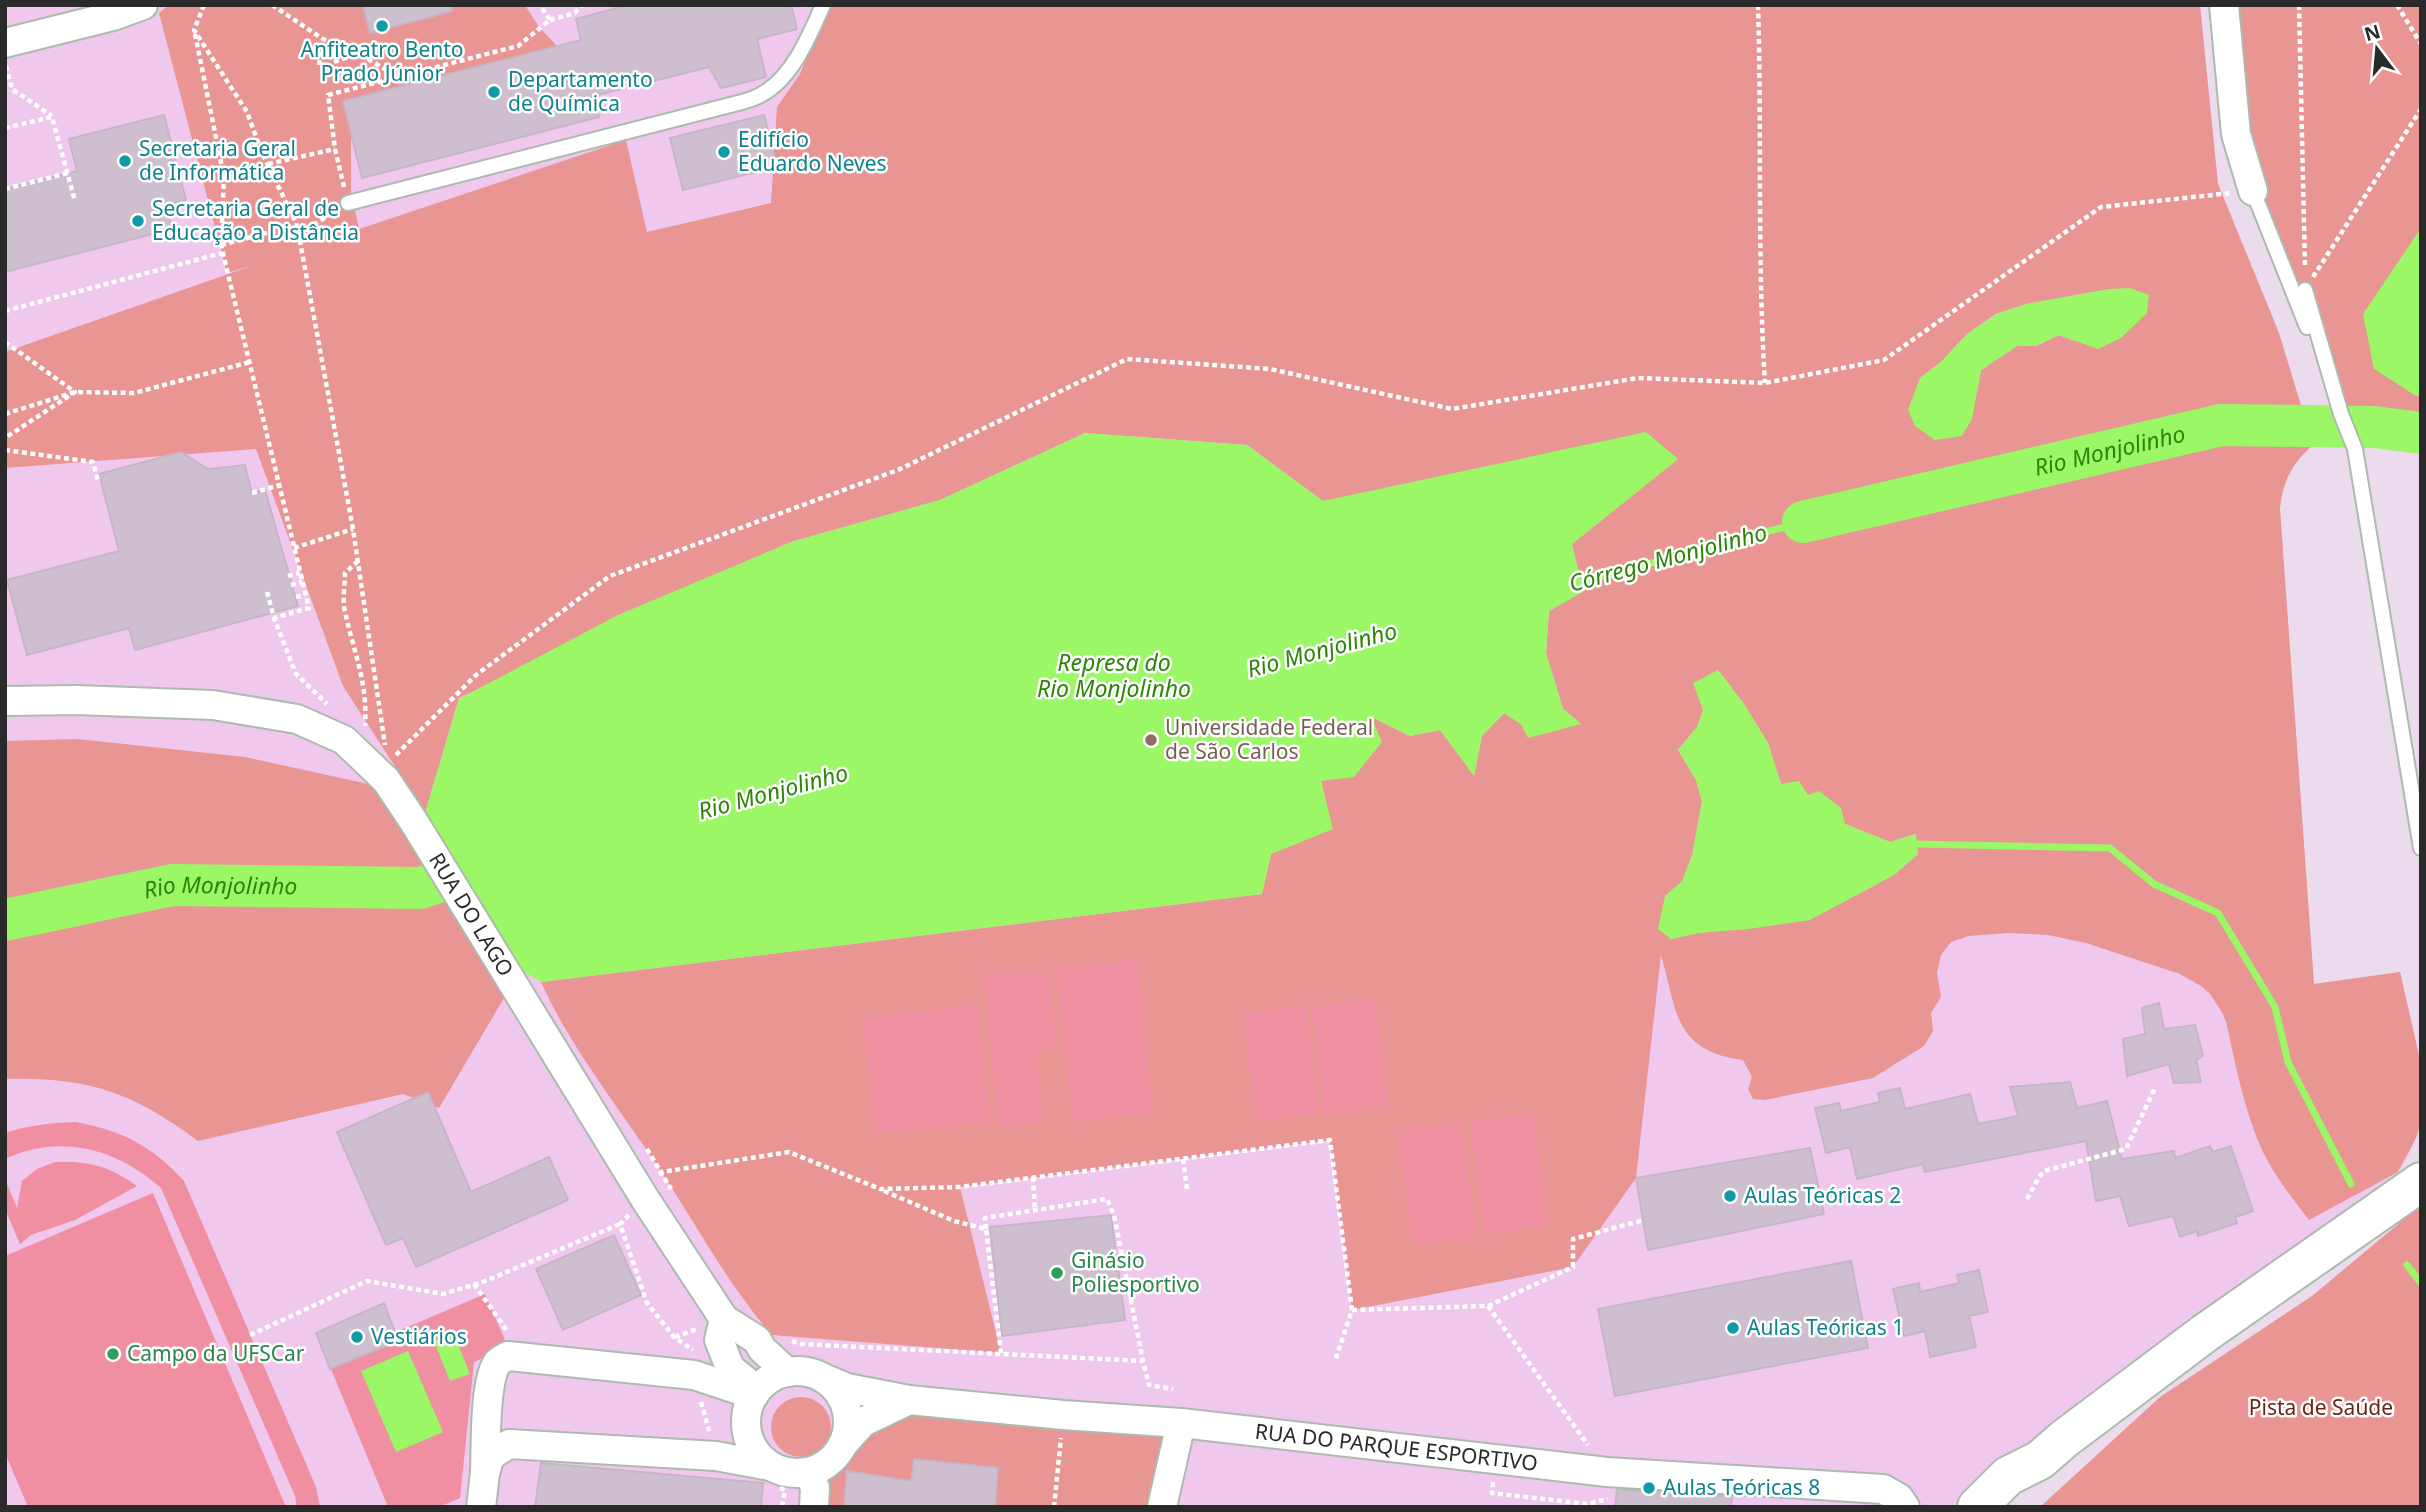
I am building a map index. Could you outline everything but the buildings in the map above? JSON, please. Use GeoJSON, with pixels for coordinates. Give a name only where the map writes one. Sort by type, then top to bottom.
{"type":"FeatureCollection","features":[{"type":"Feature","properties":{"kind":"main road"},"geometry":{"type":"LineString","coordinates":[[1977,1507],[2008,1476],[2040,1460],[2205,1333],[2421,1182]]}},
{"type":"Feature","properties":{"kind":"main road"},"geometry":{"type":"LineString","coordinates":[[2005,1507],[2022,1490],[2040,1460]]}},
{"type":"Feature","properties":{"kind":"street"},"geometry":{"type":"LineString","coordinates":[[5,43],[112,10],[143,5]]}},
{"type":"Feature","properties":{"kind":"street"},"geometry":{"type":"LineString","coordinates":[[2224,5],[2236,134],[2253,191]]}},
{"type":"Feature","properties":{"kind":"street","name":"RUA DO LAGO"},"geometry":{"type":"LineString","coordinates":[[5,701],[76,700],[213,705],[296,719],[344,740],[387,780],[645,1199],[724,1319],[757,1340],[762,1349],[787,1372]]}},
{"type":"Feature","properties":{"kind":"street"},"geometry":{"type":"LineString","coordinates":[[724,1319],[719,1340],[730,1368],[755,1392]]}},
{"type":"Feature","properties":{"kind":"street"},"geometry":{"type":"LineString","coordinates":[[481,1507],[488,1394],[494,1369],[499,1361],[508,1356],[694,1375],[755,1392]]}},
{"type":"Feature","properties":{"kind":"street"},"geometry":{"type":"LineString","coordinates":[[770,1466],[760,1458],[747,1434],[746,1421],[755,1392],[770,1379],[787,1372],[809,1373],[823,1378],[834,1388],[843,1400],[847,1415],[848,1430],[843,1444]]}},
{"type":"Feature","properties":{"kind":"street","name":"RUA DO PARQUE ESPORTIVO"},"geometry":{"type":"LineString","coordinates":[[823,1378],[847,1388],[909,1400],[1181,1423],[1496,1461],[1612,1484],[1893,1501]]}},
{"type":"Feature","properties":{"kind":"street"},"geometry":{"type":"LineString","coordinates":[[485,1473],[490,1456],[509,1444],[716,1456],[796,1473],[809,1472],[835,1457],[863,1422],[909,1400]]}},
{"type":"Feature","properties":{"kind":"street"},"geometry":{"type":"LineString","coordinates":[[1162,1507],[1181,1423]]}},
{"type":"Feature","properties":{"kind":"street"},"geometry":{"type":"LineString","coordinates":[[809,1472],[815,1488],[814,1507]]}},
{"type":"Feature","properties":{"kind":"lane"},"geometry":{"type":"LineString","coordinates":[[348,202],[742,102],[764,93],[791,68],[805,47],[823,5]]}},
{"type":"Feature","properties":{"kind":"lane"},"geometry":{"type":"LineString","coordinates":[[2253,191],[2355,449],[2421,848]]}},
{"type":"Feature","properties":{"kind":"lane"},"geometry":{"type":"LineString","coordinates":[[2305,290],[2339,408]]}},
{"type":"Feature","properties":{"kind":"path"},"geometry":{"type":"LineString","coordinates":[[272,5],[323,39],[358,53],[398,78]]}},
{"type":"Feature","properties":{"kind":"path"},"geometry":{"type":"LineString","coordinates":[[540,5],[550,20]]}},
{"type":"Feature","properties":{"kind":"path"},"geometry":{"type":"LineString","coordinates":[[299,233],[348,202],[335,149],[328,95],[518,46],[550,20],[575,13],[582,5]]}},
{"type":"Feature","properties":{"kind":"path"},"geometry":{"type":"LineString","coordinates":[[1758,5],[1762,106],[1761,327],[1766,383]]}},
{"type":"Feature","properties":{"kind":"path"},"geometry":{"type":"LineString","coordinates":[[2299,5],[2305,290]]}},
{"type":"Feature","properties":{"kind":"path"},"geometry":{"type":"LineString","coordinates":[[2397,5],[2421,44]]}},
{"type":"Feature","properties":{"kind":"path"},"geometry":{"type":"LineString","coordinates":[[205,6],[194,30],[224,177],[222,253],[309,608],[274,618]]}},
{"type":"Feature","properties":{"kind":"path"},"geometry":{"type":"LineString","coordinates":[[194,30],[247,112],[297,225],[353,529],[386,750]]}},
{"type":"Feature","properties":{"kind":"path"},"geometry":{"type":"LineString","coordinates":[[319,65],[323,39]]}},
{"type":"Feature","properties":{"kind":"path"},"geometry":{"type":"LineString","coordinates":[[334,62],[358,53]]}},
{"type":"Feature","properties":{"kind":"path"},"geometry":{"type":"LineString","coordinates":[[5,63],[12,89],[52,117],[75,201]]}},
{"type":"Feature","properties":{"kind":"path"},"geometry":{"type":"LineString","coordinates":[[2305,290],[2421,109]]}},
{"type":"Feature","properties":{"kind":"path"},"geometry":{"type":"LineString","coordinates":[[5,128],[52,117]]}},
{"type":"Feature","properties":{"kind":"path"},"geometry":{"type":"LineString","coordinates":[[268,164],[335,149]]}},
{"type":"Feature","properties":{"kind":"path"},"geometry":{"type":"LineString","coordinates":[[5,189],[68,173]]}},
{"type":"Feature","properties":{"kind":"path"},"geometry":{"type":"LineString","coordinates":[[388,763],[477,675],[610,576],[898,470],[1127,359],[1270,369],[1452,410],[1638,378],[1766,383],[1884,360],[2101,207],[2253,191]]}},
{"type":"Feature","properties":{"kind":"path"},"geometry":{"type":"LineString","coordinates":[[221,245],[297,225]]}},
{"type":"Feature","properties":{"kind":"path"},"geometry":{"type":"LineString","coordinates":[[5,311],[222,253]]}},
{"type":"Feature","properties":{"kind":"path"},"geometry":{"type":"LineString","coordinates":[[5,342],[75,392]]}},
{"type":"Feature","properties":{"kind":"path"},"geometry":{"type":"LineString","coordinates":[[5,414],[75,392],[134,393],[250,362]]}},
{"type":"Feature","properties":{"kind":"path"},"geometry":{"type":"LineString","coordinates":[[5,438],[75,392]]}},
{"type":"Feature","properties":{"kind":"path"},"geometry":{"type":"LineString","coordinates":[[5,450],[93,462],[98,481]]}},
{"type":"Feature","properties":{"kind":"path"},"geometry":{"type":"LineString","coordinates":[[252,493],[280,485]]}},
{"type":"Feature","properties":{"kind":"path"},"geometry":{"type":"LineString","coordinates":[[293,548],[353,529]]}},
{"type":"Feature","properties":{"kind":"path"},"geometry":{"type":"LineString","coordinates":[[358,561],[345,573],[344,609],[361,669],[367,703],[365,728]]}},
{"type":"Feature","properties":{"kind":"path"},"geometry":{"type":"LineString","coordinates":[[288,576],[299,573]]}},
{"type":"Feature","properties":{"kind":"path"},"geometry":{"type":"LineString","coordinates":[[291,585],[302,582]]}},
{"type":"Feature","properties":{"kind":"path"},"geometry":{"type":"LineString","coordinates":[[267,592],[296,674]]}},
{"type":"Feature","properties":{"kind":"path"},"geometry":{"type":"LineString","coordinates":[[296,597],[305,595]]}},
{"type":"Feature","properties":{"kind":"path"},"geometry":{"type":"LineString","coordinates":[[2027,1199],[2045,1171],[2126,1149],[2155,1088]]}},
{"type":"Feature","properties":{"kind":"path"},"geometry":{"type":"LineString","coordinates":[[880,1189],[959,1187],[1330,1140],[1352,1310],[1335,1361]]}},
{"type":"Feature","properties":{"kind":"path"},"geometry":{"type":"LineString","coordinates":[[662,1172],[789,1152],[954,1221],[986,1229]]}},
{"type":"Feature","properties":{"kind":"path"},"geometry":{"type":"LineString","coordinates":[[1183,1158],[1187,1189]]}},
{"type":"Feature","properties":{"kind":"path"},"geometry":{"type":"LineString","coordinates":[[1033,1177],[1035,1210]]}},
{"type":"Feature","properties":{"kind":"path"},"geometry":{"type":"LineString","coordinates":[[1001,1353],[985,1217],[1107,1199],[1114,1215],[1149,1385],[1173,1389]]}},
{"type":"Feature","properties":{"kind":"path"},"geometry":{"type":"LineString","coordinates":[[1352,1310],[1488,1306],[1573,1267],[1573,1239],[1644,1220]]}},
{"type":"Feature","properties":{"kind":"path"},"geometry":{"type":"LineString","coordinates":[[250,1335],[367,1281],[443,1294],[474,1284],[620,1224]]}},
{"type":"Feature","properties":{"kind":"path"},"geometry":{"type":"LineString","coordinates":[[474,1284],[527,1357]]}},
{"type":"Feature","properties":{"kind":"path"},"geometry":{"type":"LineString","coordinates":[[1488,1306],[1612,1484],[1587,1504],[1492,1493],[1496,1461]]}},
{"type":"Feature","properties":{"kind":"path"},"geometry":{"type":"LineString","coordinates":[[781,1338],[801,1344],[1143,1361]]}},
{"type":"Feature","properties":{"kind":"path"},"geometry":{"type":"LineString","coordinates":[[1054,1507],[1063,1415]]}},
{"type":"Feature","properties":{"kind":"shaded area","name":"Universidade Federal de São Carlos"},"geometry":{"type":"Polygon","coordinates":[[[5,5],[2200,5],[2218,184],[2279,333],[2313,445],[2289,473],[2281,496],[2280,509],[2314,984],[2400,972],[2421,1064],[2421,1123],[2409,1156],[2398,1172],[2327,1227],[2007,1459],[1964,1507],[5,1507],[5,5]]]}},
{"type":"Feature","properties":{"kind":"shaded area"},"geometry":{"type":"Polygon","coordinates":[[[1137,960],[1153,1113],[1073,1122],[1056,969],[1137,960]]]}},
{"type":"Feature","properties":{"kind":"shaded area"},"geometry":{"type":"Polygon","coordinates":[[[984,974],[1049,974],[1057,1046],[1036,1050],[1043,1122],[999,1127],[984,974]]]}},
{"type":"Feature","properties":{"kind":"shaded area"},"geometry":{"type":"Polygon","coordinates":[[[1375,999],[1388,1106],[1325,1114],[1312,1007],[1375,999]]]}},
{"type":"Feature","properties":{"kind":"shaded area"},"geometry":{"type":"Polygon","coordinates":[[[976,1004],[990,1122],[876,1133],[863,1019],[976,1004]]]}},
{"type":"Feature","properties":{"kind":"shaded area"},"geometry":{"type":"Polygon","coordinates":[[[1306,1005],[1319,1114],[1256,1121],[1243,1013],[1306,1005]]]}},
{"type":"Feature","properties":{"kind":"shaded area"},"geometry":{"type":"Polygon","coordinates":[[[1533,1113],[1547,1225],[1485,1234],[1470,1121],[1533,1113]]]}},
{"type":"Feature","properties":{"kind":"shaded area"},"geometry":{"type":"Polygon","coordinates":[[[76,1122],[108,1130],[135,1141],[160,1158],[184,1181],[316,1487],[320,1507],[297,1507],[295,1496],[161,1188],[126,1163],[87,1149],[47,1147],[5,1159],[5,1133],[40,1125],[76,1122]]]}},
{"type":"Feature","properties":{"kind":"shaded area"},"geometry":{"type":"Polygon","coordinates":[[[1461,1123],[1476,1236],[1413,1244],[1398,1132],[1461,1123]]]}},
{"type":"Feature","properties":{"kind":"shaded area"},"geometry":{"type":"Polygon","coordinates":[[[55,1162],[99,1166],[137,1186],[75,1220],[31,1235],[20,1244],[5,1209],[5,1179],[17,1208],[22,1181],[37,1169],[55,1162]]]}},
{"type":"Feature","properties":{"kind":"shaded area","name":"Campo da UFSCar"},"geometry":{"type":"Polygon","coordinates":[[[153,1193],[286,1507],[28,1507],[5,1453],[5,1256],[153,1193]]]}},
{"type":"Feature","properties":{"kind":"shaded area"},"geometry":{"type":"Polygon","coordinates":[[[485,1294],[508,1347],[474,1362],[460,1498],[439,1507],[388,1507],[316,1333],[384,1303],[396,1332],[485,1294]]]}},
{"type":"Feature","properties":{"kind":"green space"},"geometry":{"type":"Polygon","coordinates":[[[169,5],[525,5],[539,27],[557,46],[343,101],[351,133],[351,192],[359,229],[626,140],[647,232],[771,203],[777,107],[800,74],[827,5],[2200,5],[2218,184],[2279,333],[2313,445],[2290,473],[2283,490],[2280,509],[2314,984],[2400,972],[2421,1064],[2421,1123],[2416,1138],[2398,1172],[2309,1220],[2265,1156],[2242,1092],[2227,1025],[2210,994],[2180,974],[2086,943],[2048,935],[2008,933],[1969,936],[1951,942],[1941,955],[1937,973],[1941,997],[1931,1013],[1933,1031],[1924,1046],[1873,1078],[1765,1100],[1753,1099],[1748,1089],[1752,1077],[1743,1060],[1720,1055],[1702,1047],[1690,1037],[1681,1024],[1661,955],[1636,1178],[1573,1267],[1352,1310],[1330,1140],[960,1187],[1001,1353],[772,1335],[727,1276],[661,1171],[581,1055],[541,982],[1262,894],[1271,854],[1332,829],[1321,781],[1370,716],[1410,736],[1440,730],[1474,775],[1482,736],[1504,713],[1521,724],[1581,724],[1563,709],[1546,653],[1549,611],[1583,591],[1572,544],[1678,459],[1417,482],[1323,501],[1247,445],[1085,433],[940,500],[791,542],[459,698],[425,813],[343,686],[256,449],[5,468],[5,352],[254,265],[227,273],[159,13],[169,5]],[[2110,289],[2026,304],[1996,314],[1967,334],[1942,361],[1920,378],[1977,393],[1981,370],[2017,346],[2036,346],[2059,335],[2075,341],[2110,289]],[[1718,670],[1697,727],[1678,750],[1696,780],[1702,801],[1692,856],[1682,882],[1665,896],[1671,939],[1698,933],[1809,920],[1894,875],[1918,854],[1915,834],[1890,842],[1845,824],[1808,795],[1781,784],[1768,743],[1744,704],[1718,670]]]}},
{"type":"Feature","properties":{"kind":"green space"},"geometry":{"type":"Polygon","coordinates":[[[2229,5],[2421,5],[2421,415],[2347,409],[2242,184],[2229,5]]]}},
{"type":"Feature","properties":{"kind":"green space"},"geometry":{"type":"Polygon","coordinates":[[[78,739],[245,757],[373,785],[507,993],[439,1108],[403,1094],[198,1141],[152,1110],[108,1091],[61,1081],[5,1079],[5,741],[78,739]]]}},
{"type":"Feature","properties":{"kind":"green space","name":"Pista de Saúde"},"geometry":{"type":"Polygon","coordinates":[[[2421,1205],[2421,1507],[2040,1507],[2160,1397],[2312,1296],[2421,1205]]]}},
{"type":"Feature","properties":{"kind":"green space"},"geometry":{"type":"Polygon","coordinates":[[[801,1397],[818,1402],[826,1410],[831,1427],[826,1444],[818,1452],[801,1457],[784,1452],[776,1444],[771,1427],[776,1410],[784,1402],[801,1397]]]}},
{"type":"Feature","properties":{"kind":"green space"},"geometry":{"type":"Polygon","coordinates":[[[901,1405],[1174,1428],[1153,1507],[821,1507],[823,1473],[828,1458],[901,1405]]]}},
{"type":"Feature","properties":{"kind":"water"},"geometry":{"type":"Polygon","coordinates":[[[2421,228],[2421,396],[2416,396],[2374,369],[2363,314],[2421,228]]]}},
{"type":"Feature","properties":{"kind":"water"},"geometry":{"type":"Polygon","coordinates":[[[2130,288],[2149,295],[2147,313],[2121,338],[2098,349],[2059,335],[2036,346],[2017,346],[1981,370],[1972,419],[1962,436],[1935,440],[1915,426],[1908,410],[1920,378],[1942,361],[1967,334],[1997,314],[2026,304],[2109,289],[2130,288]]]}},
{"type":"Feature","properties":{"kind":"water","name":"Represa do Rio Monjolinho"},"geometry":{"type":"Polygon","coordinates":[[[1646,432],[1678,459],[1572,544],[1583,592],[1549,611],[1546,653],[1563,709],[1581,724],[1528,738],[1521,724],[1504,713],[1482,736],[1474,776],[1440,730],[1410,736],[1371,717],[1382,742],[1354,777],[1321,781],[1333,829],[1271,854],[1262,894],[541,982],[521,970],[425,813],[459,699],[618,615],[791,542],[940,500],[1085,433],[1247,445],[1323,501],[1646,432]]]}},
{"type":"Feature","properties":{"kind":"water"},"geometry":{"type":"Polygon","coordinates":[[[1718,670],[1744,704],[1768,743],[1781,784],[1799,781],[1808,795],[1819,791],[1841,808],[1845,824],[1890,842],[1916,834],[1918,854],[1894,875],[1810,920],[1698,933],[1671,939],[1658,929],[1665,896],[1682,881],[1692,856],[1702,801],[1696,780],[1678,750],[1697,727],[1703,710],[1693,683],[1718,670]]]}},
{"type":"Feature","properties":{"kind":"water"},"geometry":{"type":"Polygon","coordinates":[[[454,1334],[470,1374],[450,1381],[434,1341],[454,1334]]]}},
{"type":"Feature","properties":{"kind":"water"},"geometry":{"type":"Polygon","coordinates":[[[408,1351],[443,1432],[396,1452],[361,1371],[408,1351]]]}},
{"type":"Feature","properties":{"kind":"waterway","name":"Rio Monjolinho"},"geometry":{"type":"LineString","coordinates":[[1803,522],[2221,425],[2374,427],[2421,433]]}},
{"type":"Feature","properties":{"kind":"waterway","name":"Córrego Monjolinho"},"geometry":{"type":"LineString","coordinates":[[1574,584],[1803,522]]}},
{"type":"Feature","properties":{"kind":"waterway"},"geometry":{"type":"LineString","coordinates":[[1916,844],[2110,848],[2154,884],[2218,913],[2275,1007],[2288,1062],[2351,1184]]}},
{"type":"Feature","properties":{"kind":"waterway","name":"Rio Monjolinho"},"geometry":{"type":"LineString","coordinates":[[5,920],[172,885],[420,888],[489,866]]}},
{"type":"Feature","properties":{"kind":"waterway"},"geometry":{"type":"LineString","coordinates":[[2407,1265],[2421,1283]]}},
{"type":"Feature","properties":{"kind":"place","name":"Anfiteatro Bento Prado Júnior"},"geometry":{"type":"Point","coordinates":[382,26]}},
{"type":"Feature","properties":{"kind":"place","name":"Departamento de Química"},"geometry":{"type":"Point","coordinates":[494,92]}},
{"type":"Feature","properties":{"kind":"place","name":"Edifício Eduardo Neves"},"geometry":{"type":"Point","coordinates":[724,152]}},
{"type":"Feature","properties":{"kind":"place","name":"Secretaria Geral de Informática"},"geometry":{"type":"Point","coordinates":[125,161]}},
{"type":"Feature","properties":{"kind":"place","name":"Secretaria Geral de Educação a Distância"},"geometry":{"type":"Point","coordinates":[138,221]}},
{"type":"Feature","properties":{"kind":"place","name":"Universidade Federal de São Carlos"},"geometry":{"type":"Point","coordinates":[1151,740]}},
{"type":"Feature","properties":{"kind":"place","name":"Aulas Teóricas 2"},"geometry":{"type":"Point","coordinates":[1730,1196]}},
{"type":"Feature","properties":{"kind":"place","name":"Ginásio Poliesportivo"},"geometry":{"type":"Point","coordinates":[1057,1273]}},
{"type":"Feature","properties":{"kind":"place","name":"Aulas Teóricas 1"},"geometry":{"type":"Point","coordinates":[1733,1328]}},
{"type":"Feature","properties":{"kind":"place","name":"Vestiários"},"geometry":{"type":"Point","coordinates":[357,1337]}},
{"type":"Feature","properties":{"kind":"place","name":"Campo da UFSCar"},"geometry":{"type":"Point","coordinates":[113,1354]}},
{"type":"Feature","properties":{"kind":"place","name":"Aulas Teóricas 8"},"geometry":{"type":"Point","coordinates":[1649,1488]}}]}
